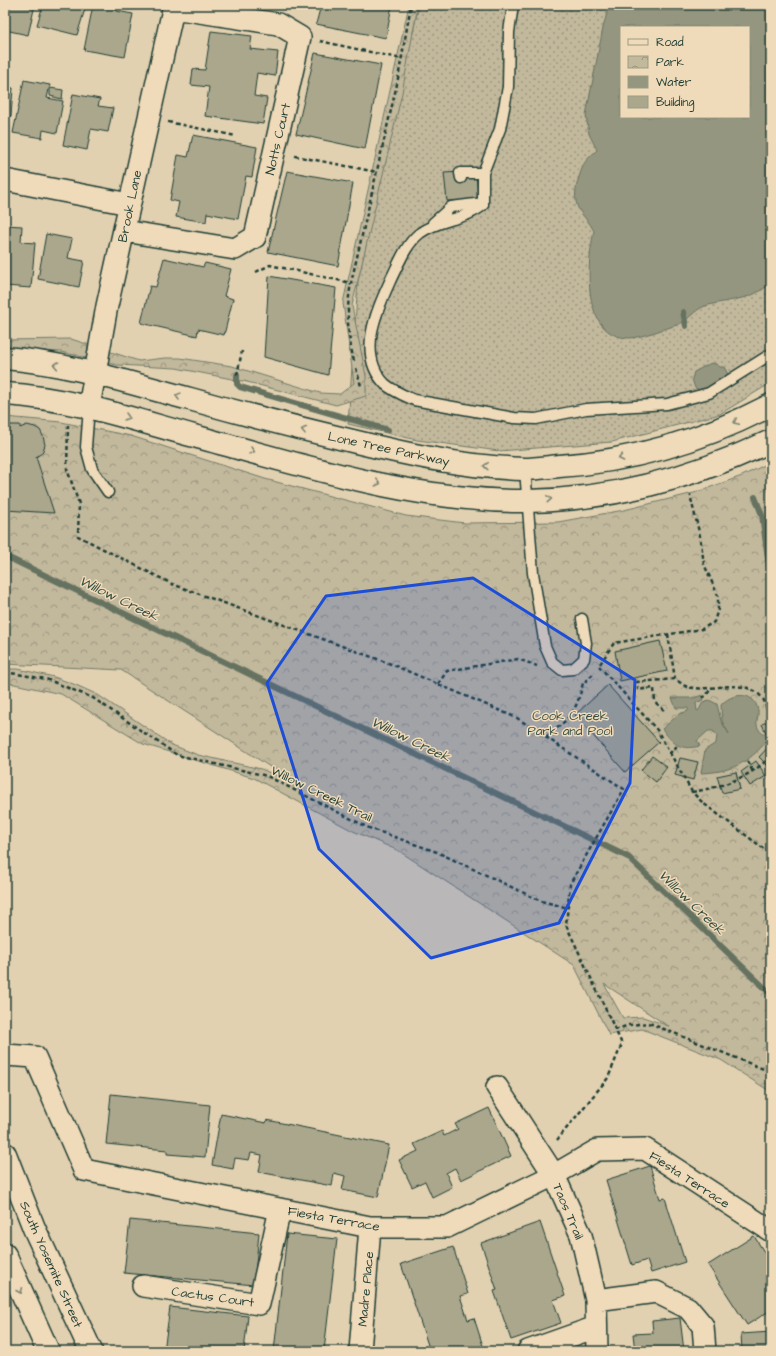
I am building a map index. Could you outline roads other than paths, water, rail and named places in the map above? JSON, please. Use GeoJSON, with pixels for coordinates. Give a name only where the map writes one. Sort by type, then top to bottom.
{"type":"FeatureCollection","features":[{"type":"Feature","properties":{"kind":"street","name":"Notts Court"},"geometry":{"type":"LineString","coordinates":[[124,231],[235,250],[255,237],[275,150],[300,37],[278,24],[174,6]]}},
{"type":"Feature","properties":{"kind":"street","name":"Brook Lane"},"geometry":{"type":"LineString","coordinates":[[89,407],[94,373],[129,204],[174,6]]}},
{"type":"Feature","properties":{"kind":"street"},"geometry":{"type":"LineString","coordinates":[[5,180],[129,204]]}},
{"type":"Feature","properties":{"kind":"street","name":"Lone Tree Parkway"},"geometry":{"type":"LineString","coordinates":[[5,358],[27,360],[94,373],[258,418],[408,455],[467,465],[525,469],[592,464],[659,450],[718,430],[771,405]]}},
{"type":"Feature","properties":{"kind":"street"},"geometry":{"type":"LineString","coordinates":[[5,394],[58,400],[89,407],[330,472],[399,488],[464,497],[527,501],[603,495],[667,481],[730,460],[771,441]]}},
{"type":"Feature","properties":{"kind":"street","name":"Fiesta Terrace"},"geometry":{"type":"LineString","coordinates":[[5,1055],[35,1057],[84,1170],[370,1227],[447,1227],[554,1175],[597,1150],[645,1149],[771,1231]]}},
{"type":"Feature","properties":{"kind":"street","name":"Taos Trail"},"geometry":{"type":"LineString","coordinates":[[497,1087],[554,1175],[581,1235],[596,1300],[597,1351]]}},
{"type":"Feature","properties":{"kind":"street","name":"South Yosemite Street"},"geometry":{"type":"LineString","coordinates":[[5,1154],[34,1228],[91,1351]]}},
{"type":"Feature","properties":{"kind":"street","name":"Cactus Court"},"geometry":{"type":"LineString","coordinates":[[143,1286],[260,1304],[280,1209]]}},
{"type":"Feature","properties":{"kind":"street","name":"Madre Place"},"geometry":{"type":"LineString","coordinates":[[360,1351],[370,1227]]}},
{"type":"Feature","properties":{"kind":"street"},"geometry":{"type":"LineString","coordinates":[[5,1255],[48,1351]]}},
{"type":"Feature","properties":{"kind":"street"},"geometry":{"type":"LineString","coordinates":[[596,1300],[656,1292],[682,1304],[688,1308],[703,1326],[705,1351]]}},
{"type":"Feature","properties":{"kind":"street"},"geometry":{"type":"LineString","coordinates":[[528,1351],[596,1327]]}},
{"type":"Feature","properties":{"kind":"lane"},"geometry":{"type":"LineString","coordinates":[[513,5],[509,32],[508,87],[505,109],[491,154],[482,173],[483,203],[476,212],[451,218],[420,233],[403,255],[386,290],[373,326],[370,341],[372,357],[385,384],[414,400],[514,418],[536,419],[586,409],[667,404],[710,393],[771,354]]}},
{"type":"Feature","properties":{"kind":"lane"},"geometry":{"type":"LineString","coordinates":[[461,178],[460,174],[482,173]]}},
{"type":"Feature","properties":{"kind":"lane"},"geometry":{"type":"LineString","coordinates":[[89,407],[86,447],[92,469],[108,492]]}},
{"type":"Feature","properties":{"kind":"lane"},"geometry":{"type":"LineString","coordinates":[[525,469],[532,573],[545,646],[552,662],[562,670],[573,669],[584,659],[586,643],[582,619]]}},
{"type":"Feature","properties":{"kind":"water"},"geometry":{"type":"Polygon","coordinates":[[[609,5],[771,5],[771,285],[750,296],[705,306],[677,325],[634,338],[614,335],[602,326],[595,312],[589,278],[591,244],[594,231],[576,203],[578,181],[584,164],[587,159],[597,150],[589,134],[586,115],[609,5]]]}},
{"type":"Feature","properties":{"kind":"water"},"geometry":{"type":"Polygon","coordinates":[[[711,363],[724,367],[729,376],[703,391],[695,388],[692,379],[694,372],[711,363]]]}},
{"type":"Feature","properties":{"kind":"water"},"geometry":{"type":"Polygon","coordinates":[[[702,695],[703,700],[696,703],[697,711],[703,702],[709,700],[717,704],[721,721],[729,734],[722,721],[721,705],[730,698],[736,696],[747,696],[756,704],[758,710],[757,724],[760,732],[771,736],[764,745],[741,764],[723,770],[701,773],[705,750],[716,743],[717,735],[713,731],[708,731],[697,741],[700,746],[687,748],[678,745],[670,739],[662,729],[679,714],[688,711],[688,708],[676,708],[672,698],[694,698],[702,695]]]}},
{"type":"Feature","properties":{"kind":"waterway"},"geometry":{"type":"LineString","coordinates":[[683,312],[686,326]]}},
{"type":"Feature","properties":{"kind":"waterway"},"geometry":{"type":"LineString","coordinates":[[237,375],[237,384],[240,387],[388,430]]}},
{"type":"Feature","properties":{"kind":"waterway"},"geometry":{"type":"LineString","coordinates":[[755,497],[762,515],[771,580]]}},
{"type":"Feature","properties":{"kind":"waterway","name":"Willow Creek"},"geometry":{"type":"LineString","coordinates":[[5,556],[628,857],[771,994]]}},
{"type":"Feature","properties":{"kind":"park label","name":"Cook Creek Park and Pool"},"geometry":{"type":"Point","coordinates":[570,722]}}]}
